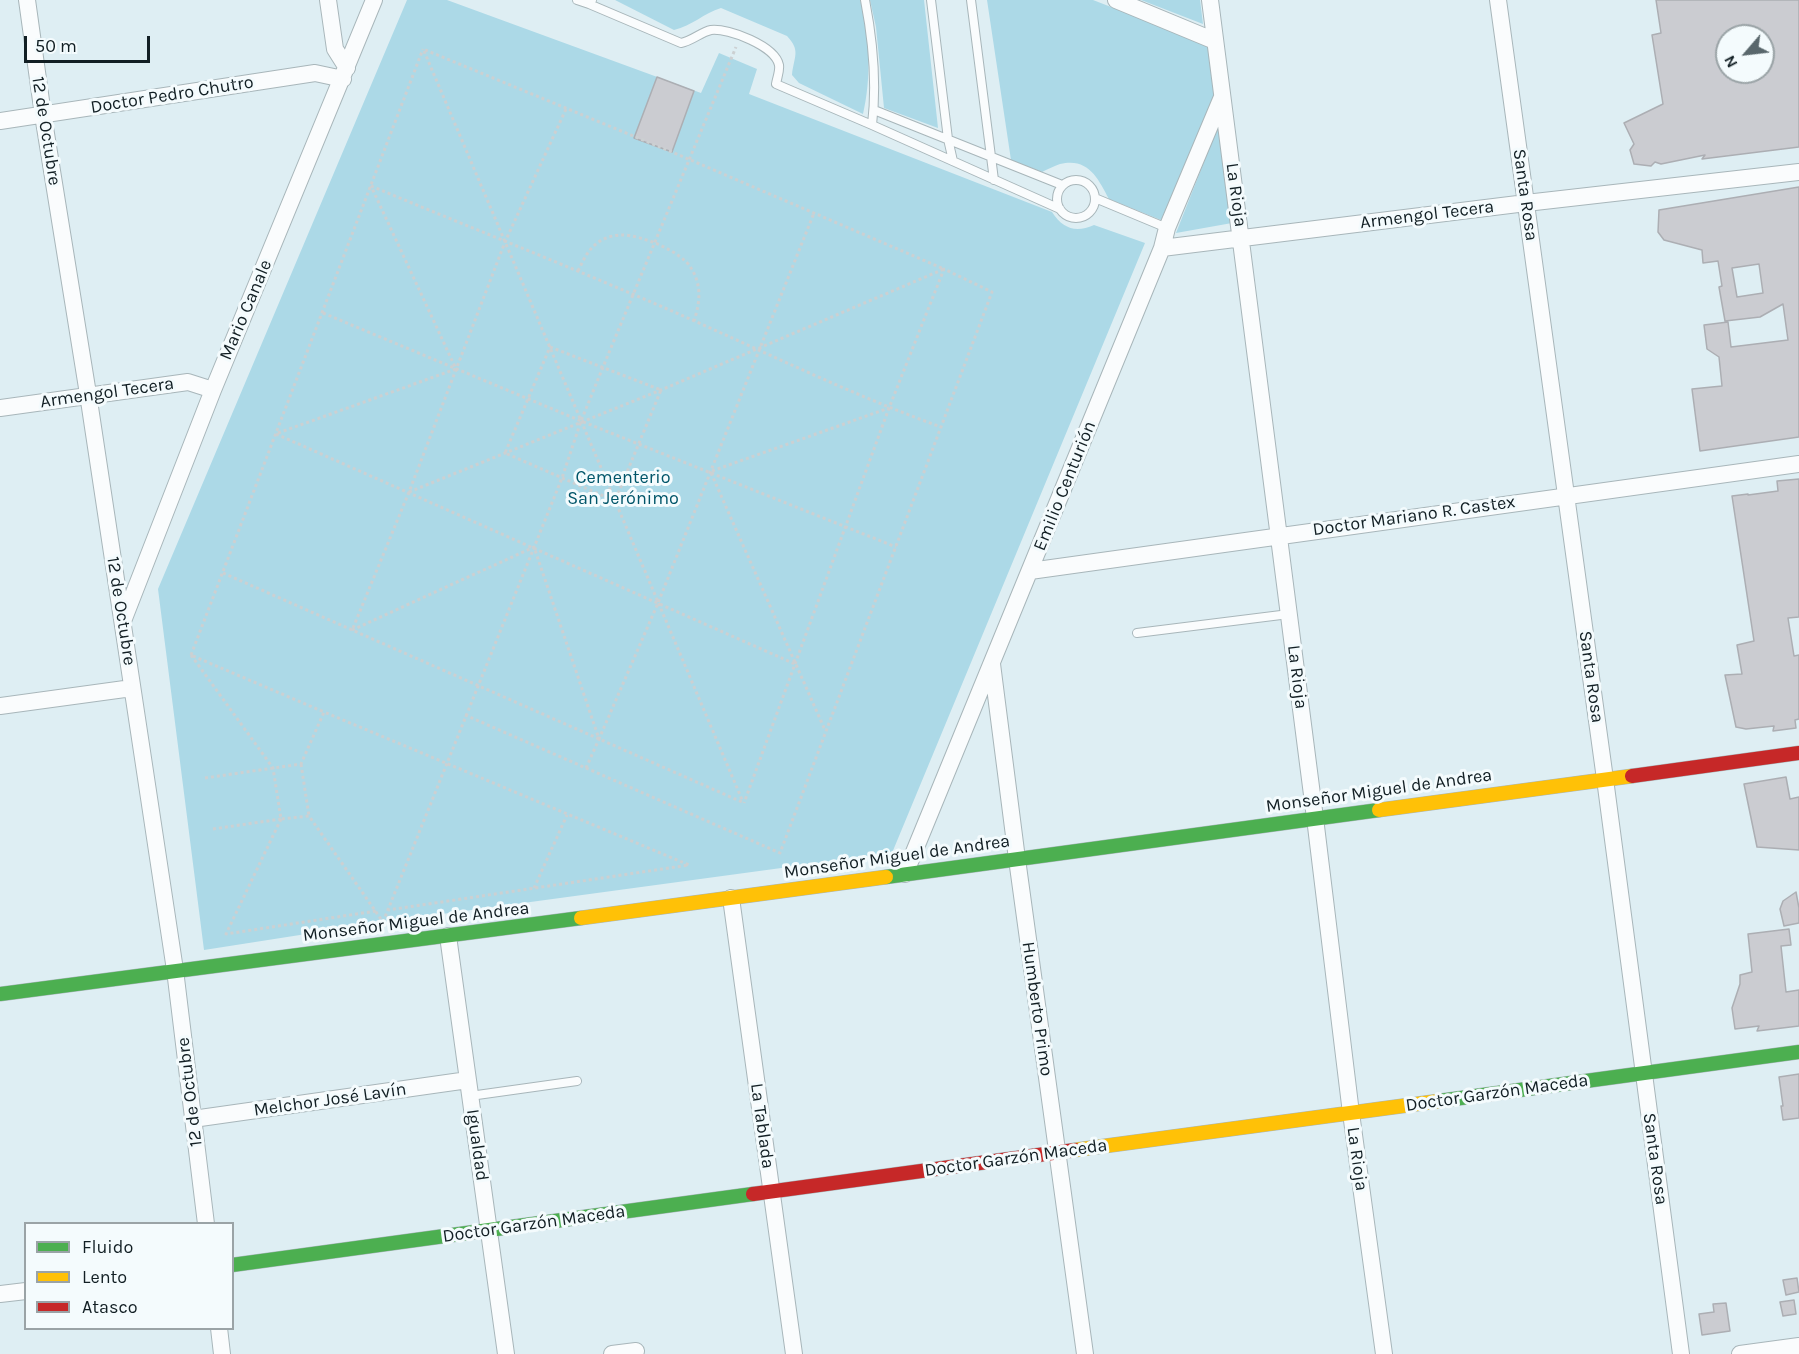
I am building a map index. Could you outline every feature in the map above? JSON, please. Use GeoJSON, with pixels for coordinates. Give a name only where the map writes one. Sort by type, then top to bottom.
{"type":"FeatureCollection","features":[{"type":"Feature","properties":{"kind":"main road","name":"Monseñor Miguel de Andrea"},"geometry":{"type":"LineString","coordinates":[[0,994],[448,936],[1799,753]]}},
{"type":"Feature","properties":{"kind":"main road","name":"Doctor Garzón Maceda"},"geometry":{"type":"LineString","coordinates":[[234,1265],[1799,1052]]}},
{"type":"Feature","properties":{"kind":"street","name":"12 de Octubre"},"geometry":{"type":"LineString","coordinates":[[27,0],[175,970],[206,1222]]}},
{"type":"Feature","properties":{"kind":"street"},"geometry":{"type":"LineString","coordinates":[[328,0],[335,49],[345,73]]}},
{"type":"Feature","properties":{"kind":"street","name":"Mario Canale"},"geometry":{"type":"LineString","coordinates":[[122,622],[213,390],[374,0]]}},
{"type":"Feature","properties":{"kind":"street"},"geometry":{"type":"LineString","coordinates":[[1116,0],[1215,40]]}},
{"type":"Feature","properties":{"kind":"street","name":"La Rioja"},"geometry":{"type":"LineString","coordinates":[[1210,0],[1351,1113],[1384,1354]]}},
{"type":"Feature","properties":{"kind":"street","name":"Santa Rosa"},"geometry":{"type":"LineString","coordinates":[[1498,0],[1681,1354]]}},
{"type":"Feature","properties":{"kind":"street","name":"Doctor Pedro Chutro"},"geometry":{"type":"LineString","coordinates":[[0,121],[315,73],[345,73]]}},
{"type":"Feature","properties":{"kind":"street","name":"Emilio Centurión"},"geometry":{"type":"LineString","coordinates":[[905,874],[1162,248],[1167,228],[1223,96]]}},
{"type":"Feature","properties":{"kind":"street","name":"Armengol Tecera"},"geometry":{"type":"LineString","coordinates":[[1162,248],[1799,172]]}},
{"type":"Feature","properties":{"kind":"street","name":"Armengol Tecera"},"geometry":{"type":"LineString","coordinates":[[0,408],[88,394],[188,382],[213,390]]}},
{"type":"Feature","properties":{"kind":"street","name":"Doctor Mariano R. Castex"},"geometry":{"type":"LineString","coordinates":[[1030,571],[1799,464]]}},
{"type":"Feature","properties":{"kind":"street","name":"Humberto Primo"},"geometry":{"type":"LineString","coordinates":[[992,663],[1085,1354]]}},
{"type":"Feature","properties":{"kind":"street"},"geometry":{"type":"LineString","coordinates":[[0,706],[132,688]]}},
{"type":"Feature","properties":{"kind":"street","name":"La Tablada"},"geometry":{"type":"LineString","coordinates":[[731,898],[794,1354]]}},
{"type":"Feature","properties":{"kind":"street","name":"Igualdad"},"geometry":{"type":"LineString","coordinates":[[448,936],[506,1354]]}},
{"type":"Feature","properties":{"kind":"street","name":"Melchor José Lavín"},"geometry":{"type":"LineString","coordinates":[[193,1119],[469,1088]]}},
{"type":"Feature","properties":{"kind":"street"},"geometry":{"type":"LineString","coordinates":[[0,1294],[24,1291]]}},
{"type":"Feature","properties":{"kind":"street"},"geometry":{"type":"LineString","coordinates":[[219,1330],[222,1354]]}},
{"type":"Feature","properties":{"kind":"street"},"geometry":{"type":"LineString","coordinates":[[1740,1354],[1799,1346]]}},
{"type":"Feature","properties":{"kind":"street"},"geometry":{"type":"LineString","coordinates":[[612,1354],[636,1351]]}},
{"type":"Feature","properties":{"kind":"lane"},"geometry":{"type":"LineString","coordinates":[[577,0],[590,2],[681,43],[695,39],[710,30],[730,32],[740,36],[767,48],[775,56],[779,65],[776,84],[1060,209],[1069,216],[1081,217],[1091,210],[1095,198],[1090,187],[1080,180],[1073,180],[1062,185],[1057,196],[1060,209]]}},
{"type":"Feature","properties":{"kind":"lane"},"geometry":{"type":"LineString","coordinates":[[865,0],[874,59],[872,125]]}},
{"type":"Feature","properties":{"kind":"lane"},"geometry":{"type":"LineString","coordinates":[[931,0],[948,140],[953,161]]}},
{"type":"Feature","properties":{"kind":"lane"},"geometry":{"type":"LineString","coordinates":[[971,0],[994,180]]}},
{"type":"Feature","properties":{"kind":"lane"},"geometry":{"type":"LineString","coordinates":[[874,110],[1062,185]]}},
{"type":"Feature","properties":{"kind":"lane"},"geometry":{"type":"LineString","coordinates":[[1095,198],[1167,228]]}},
{"type":"Feature","properties":{"kind":"lane"},"geometry":{"type":"LineString","coordinates":[[1137,633],[1289,614]]}},
{"type":"Feature","properties":{"kind":"lane"},"geometry":{"type":"LineString","coordinates":[[469,1088],[577,1081]]}},
{"type":"Feature","properties":{"kind":"path"},"geometry":{"type":"LineString","coordinates":[[324,712],[301,764],[309,816],[383,922],[562,478],[581,421],[740,36]]}},
{"type":"Feature","properties":{"kind":"path"},"geometry":{"type":"LineString","coordinates":[[423,50],[689,159],[992,292],[780,853],[465,715]]}},
{"type":"Feature","properties":{"kind":"path"},"geometry":{"type":"LineString","coordinates":[[191,655],[423,50]]}},
{"type":"Feature","properties":{"kind":"path"},"geometry":{"type":"LineString","coordinates":[[423,50],[744,803]]}},
{"type":"Feature","properties":{"kind":"path"},"geometry":{"type":"LineString","coordinates":[[352,630],[409,492],[505,242],[566,109]]}},
{"type":"Feature","properties":{"kind":"path"},"geometry":{"type":"LineString","coordinates":[[371,186],[633,294],[889,408],[941,427]]}},
{"type":"Feature","properties":{"kind":"path"},"geometry":{"type":"LineString","coordinates":[[371,186],[456,369]]}},
{"type":"Feature","properties":{"kind":"path"},"geometry":{"type":"LineString","coordinates":[[586,768],[657,603],[814,213]]}},
{"type":"Feature","properties":{"kind":"path"},"geometry":{"type":"LineString","coordinates":[[578,271],[595,244],[612,236],[632,236],[654,243],[682,257],[691,267],[700,293],[700,304],[694,321]]}},
{"type":"Feature","properties":{"kind":"path"},"geometry":{"type":"LineString","coordinates":[[409,492],[661,390],[944,269]]}},
{"type":"Feature","properties":{"kind":"path"},"geometry":{"type":"LineString","coordinates":[[744,803],[889,408],[944,269]]}},
{"type":"Feature","properties":{"kind":"path"},"geometry":{"type":"LineString","coordinates":[[323,312],[581,421],[896,547]]}},
{"type":"Feature","properties":{"kind":"path"},"geometry":{"type":"LineString","coordinates":[[550,346],[661,390]]}},
{"type":"Feature","properties":{"kind":"path"},"geometry":{"type":"LineString","coordinates":[[504,453],[550,346]]}},
{"type":"Feature","properties":{"kind":"path"},"geometry":{"type":"LineString","coordinates":[[276,434],[456,369]]}},
{"type":"Feature","properties":{"kind":"path"},"geometry":{"type":"LineString","coordinates":[[615,501],[661,390]]}},
{"type":"Feature","properties":{"kind":"path"},"geometry":{"type":"LineString","coordinates":[[710,472],[889,408]]}},
{"type":"Feature","properties":{"kind":"path"},"geometry":{"type":"LineString","coordinates":[[276,434],[796,664]]}},
{"type":"Feature","properties":{"kind":"path"},"geometry":{"type":"LineString","coordinates":[[504,453],[615,501]]}},
{"type":"Feature","properties":{"kind":"path"},"geometry":{"type":"LineString","coordinates":[[710,472],[826,732]]}},
{"type":"Feature","properties":{"kind":"path"},"geometry":{"type":"LineString","coordinates":[[352,630],[534,547]]}},
{"type":"Feature","properties":{"kind":"path"},"geometry":{"type":"LineString","coordinates":[[534,547],[599,739]]}},
{"type":"Feature","properties":{"kind":"path"},"geometry":{"type":"LineString","coordinates":[[223,573],[744,803]]}},
{"type":"Feature","properties":{"kind":"path"},"geometry":{"type":"LineString","coordinates":[[191,655],[689,865],[387,910]]}},
{"type":"Feature","properties":{"kind":"path"},"geometry":{"type":"LineString","coordinates":[[191,655],[273,768],[281,819],[226,934],[376,911]]}},
{"type":"Feature","properties":{"kind":"path"},"geometry":{"type":"LineString","coordinates":[[205,778],[301,764]]}},
{"type":"Feature","properties":{"kind":"path"},"geometry":{"type":"LineString","coordinates":[[534,888],[567,814]]}},
{"type":"Feature","properties":{"kind":"path"},"geometry":{"type":"LineString","coordinates":[[213,829],[309,816]]}},
{"type":"Feature","properties":{"kind":"green space","name":"Cementerio San Jerónimo"},"geometry":{"type":"Polygon","coordinates":[[[407,0],[447,0],[701,93],[719,53],[757,69],[749,94],[1052,212],[1065,226],[1070,228],[1081,229],[1094,225],[1145,243],[892,853],[383,922],[204,950],[158,589],[407,0]]]}},
{"type":"Feature","properties":{"kind":"green space"},"geometry":{"type":"Polygon","coordinates":[[[615,0],[860,0],[864,12],[869,56],[863,114],[799,83],[792,75],[795,50],[787,36],[721,8],[687,26],[674,30],[615,0]]]}},
{"type":"Feature","properties":{"kind":"green space"},"geometry":{"type":"Polygon","coordinates":[[[870,0],[924,0],[938,128],[884,108],[876,27],[870,0]]]}},
{"type":"Feature","properties":{"kind":"green space"},"geometry":{"type":"Polygon","coordinates":[[[987,0],[1093,0],[1209,45],[1216,96],[1161,220],[1109,199],[1096,177],[1085,166],[1060,164],[1042,172],[1011,160],[987,0]]]}},
{"type":"Feature","properties":{"kind":"green space"},"geometry":{"type":"Polygon","coordinates":[[[1141,0],[1200,0],[1203,24],[1141,0]]]}},
{"type":"Feature","properties":{"kind":"green space"},"geometry":{"type":"Polygon","coordinates":[[[1219,124],[1232,223],[1176,233],[1219,124]]]}},
{"type":"Feature","properties":{"kind":"building"},"geometry":{"type":"Polygon","coordinates":[[[1656,0],[1799,0],[1799,147],[1702,159],[1705,155],[1661,164],[1655,162],[1651,166],[1634,164],[1630,150],[1634,144],[1624,123],[1663,104],[1652,35],[1661,33],[1656,0]]]}},
{"type":"Feature","properties":{"kind":"building"},"geometry":{"type":"Polygon","coordinates":[[[657,77],[694,91],[672,152],[634,138],[657,77]]]}},
{"type":"Feature","properties":{"kind":"building"},"geometry":{"type":"Polygon","coordinates":[[[1799,187],[1799,437],[1700,451],[1692,389],[1722,386],[1719,357],[1707,349],[1704,325],[1728,322],[1731,347],[1788,340],[1783,304],[1760,317],[1725,321],[1719,287],[1722,286],[1718,261],[1703,263],[1702,250],[1664,240],[1658,232],[1659,210],[1799,187]],[[1759,264],[1732,268],[1737,297],[1763,293],[1759,264]]]}},
{"type":"Feature","properties":{"kind":"building"},"geometry":{"type":"Polygon","coordinates":[[[1799,479],[1799,617],[1788,618],[1794,656],[1799,655],[1799,719],[1795,720],[1796,728],[1773,731],[1774,726],[1746,729],[1736,727],[1725,675],[1742,674],[1737,645],[1754,641],[1732,496],[1778,491],[1777,481],[1799,479]]]}},
{"type":"Feature","properties":{"kind":"building"},"geometry":{"type":"Polygon","coordinates":[[[1786,777],[1790,799],[1799,797],[1799,850],[1757,847],[1744,784],[1786,777]]]}},
{"type":"Feature","properties":{"kind":"building"},"geometry":{"type":"Polygon","coordinates":[[[1796,892],[1799,923],[1784,926],[1780,909],[1783,901],[1796,892]]]}},
{"type":"Feature","properties":{"kind":"building"},"geometry":{"type":"Polygon","coordinates":[[[1789,929],[1791,945],[1781,946],[1786,992],[1799,990],[1799,1026],[1757,1031],[1759,1026],[1735,1029],[1732,1008],[1740,984],[1740,975],[1752,972],[1748,934],[1789,929]]]}},
{"type":"Feature","properties":{"kind":"building"},"geometry":{"type":"Polygon","coordinates":[[[1799,1074],[1799,1118],[1783,1120],[1779,1077],[1799,1074]]]}},
{"type":"Feature","properties":{"kind":"building"},"geometry":{"type":"Polygon","coordinates":[[[1797,1278],[1799,1292],[1786,1295],[1783,1280],[1797,1278]]]}},
{"type":"Feature","properties":{"kind":"building"},"geometry":{"type":"Polygon","coordinates":[[[1794,1300],[1796,1314],[1783,1316],[1780,1302],[1794,1300]]]}},
{"type":"Feature","properties":{"kind":"building"},"geometry":{"type":"Polygon","coordinates":[[[1726,1303],[1730,1331],[1702,1335],[1699,1314],[1714,1312],[1713,1304],[1726,1303]]]}},
{"type":"Feature","properties":{"kind":"traffic: fast"},"geometry":{"type":"LineString","coordinates":[[886,877],[1379,810]]}},
{"type":"Feature","properties":{"kind":"traffic: fast"},"geometry":{"type":"LineString","coordinates":[[0,994],[581,918]]}},
{"type":"Feature","properties":{"kind":"traffic: fast"},"geometry":{"type":"LineString","coordinates":[[1439,1101],[1799,1052]]}},
{"type":"Feature","properties":{"kind":"traffic: fast"},"geometry":{"type":"LineString","coordinates":[[234,1265],[753,1194]]}},
{"type":"Feature","properties":{"kind":"traffic: slow"},"geometry":{"type":"LineString","coordinates":[[1379,810],[1632,776]]}},
{"type":"Feature","properties":{"kind":"traffic: slow"},"geometry":{"type":"LineString","coordinates":[[581,918],[886,877]]}},
{"type":"Feature","properties":{"kind":"traffic: slow"},"geometry":{"type":"LineString","coordinates":[[1075,1150],[1439,1101]]}},
{"type":"Feature","properties":{"kind":"traffic: jam"},"geometry":{"type":"LineString","coordinates":[[1632,776],[1799,753]]}},
{"type":"Feature","properties":{"kind":"traffic: jam"},"geometry":{"type":"LineString","coordinates":[[753,1194],[1075,1150]]}}]}
